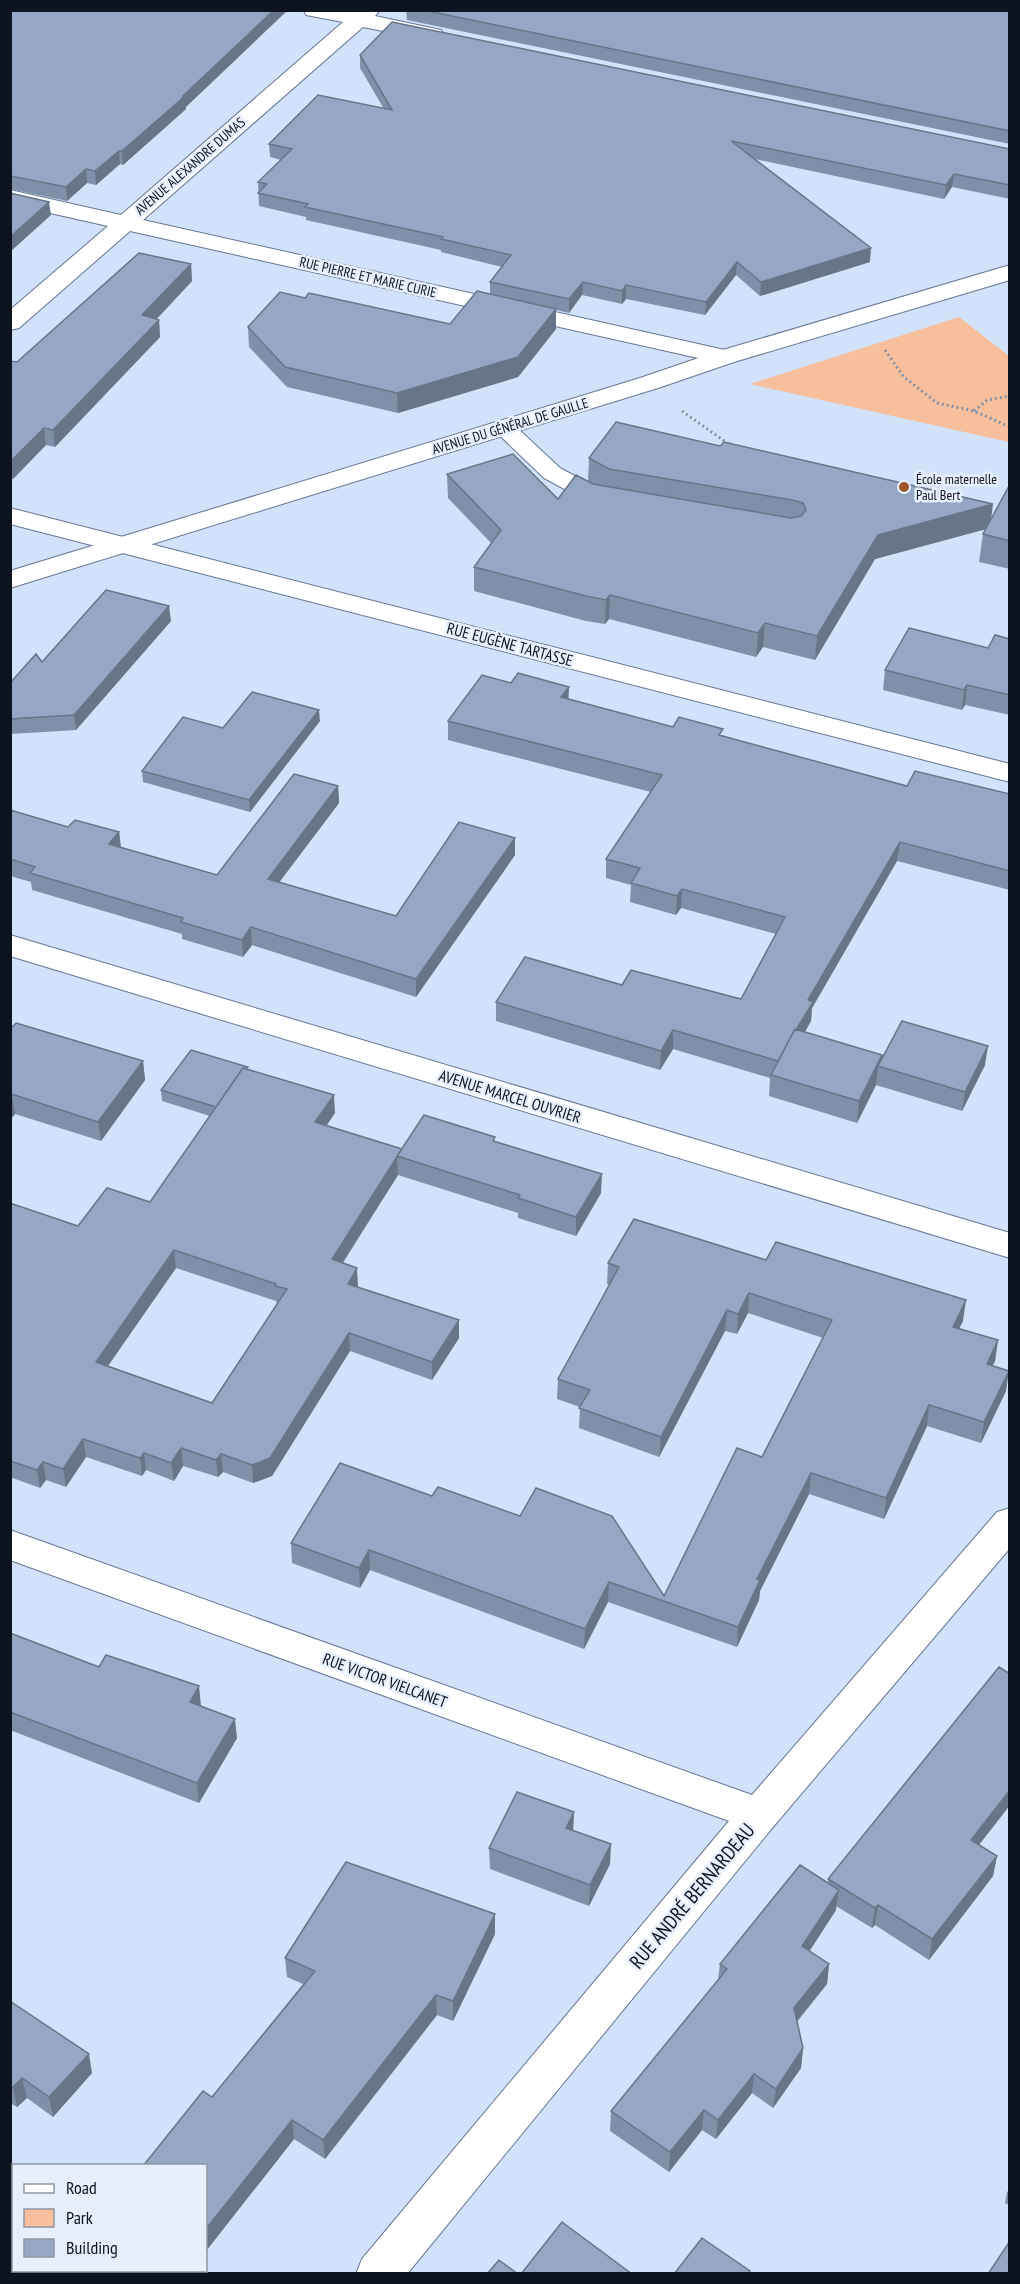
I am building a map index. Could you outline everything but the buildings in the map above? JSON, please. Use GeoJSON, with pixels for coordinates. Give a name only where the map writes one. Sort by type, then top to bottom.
{"type":"FeatureCollection","features":[{"type":"Feature","properties":{"kind":"street"},"geometry":{"type":"LineString","coordinates":[[314,10],[365,15],[458,40]]}},
{"type":"Feature","properties":{"kind":"street","name":"AVENUE ALEXANDRE DUMAS"},"geometry":{"type":"LineString","coordinates":[[10,323],[365,15]]}},
{"type":"Feature","properties":{"kind":"street","name":"RUE PIERRE ET MARIE CURIE"},"geometry":{"type":"LineString","coordinates":[[10,197],[725,357]]}},
{"type":"Feature","properties":{"kind":"street","name":"AVENUE DU GÉNÉRAL DE GAULLE"},"geometry":{"type":"LineString","coordinates":[[10,580],[650,383],[725,357],[1010,272]]}},
{"type":"Feature","properties":{"kind":"street","name":"RUE EUGÈNE TARTASSE"},"geometry":{"type":"LineString","coordinates":[[10,516],[1010,773]]}},
{"type":"Feature","properties":{"kind":"street","name":"AVENUE MARCEL OUVRIER"},"geometry":{"type":"LineString","coordinates":[[10,945],[1010,1246]]}},
{"type":"Feature","properties":{"kind":"street","name":"RUE ANDRÉ BERNARDEAU"},"geometry":{"type":"LineString","coordinates":[[378,2274],[759,1815],[1010,1522]]}},
{"type":"Feature","properties":{"kind":"street","name":"RUE VICTOR VIELCANET"},"geometry":{"type":"LineString","coordinates":[[10,1545],[759,1815]]}},
{"type":"Feature","properties":{"kind":"lane"},"geometry":{"type":"LineString","coordinates":[[504,428],[552,473],[601,501],[623,504]]}},
{"type":"Feature","properties":{"kind":"path"},"geometry":{"type":"LineString","coordinates":[[885,349],[903,376],[937,403],[974,411],[1010,427]]}},
{"type":"Feature","properties":{"kind":"path"},"geometry":{"type":"LineString","coordinates":[[650,383],[682,412],[735,448]]}},
{"type":"Feature","properties":{"kind":"path"},"geometry":{"type":"LineString","coordinates":[[974,411],[987,400],[1010,396]]}},
{"type":"Feature","properties":{"kind":"green space"},"geometry":{"type":"Polygon","coordinates":[[[959,317],[1009,356],[1009,442],[750,384],[959,317]]]}},
{"type":"Feature","properties":{"kind":"place","name":"École maternelle Paul Bert"},"geometry":{"type":"Point","coordinates":[904,487]}}]}
